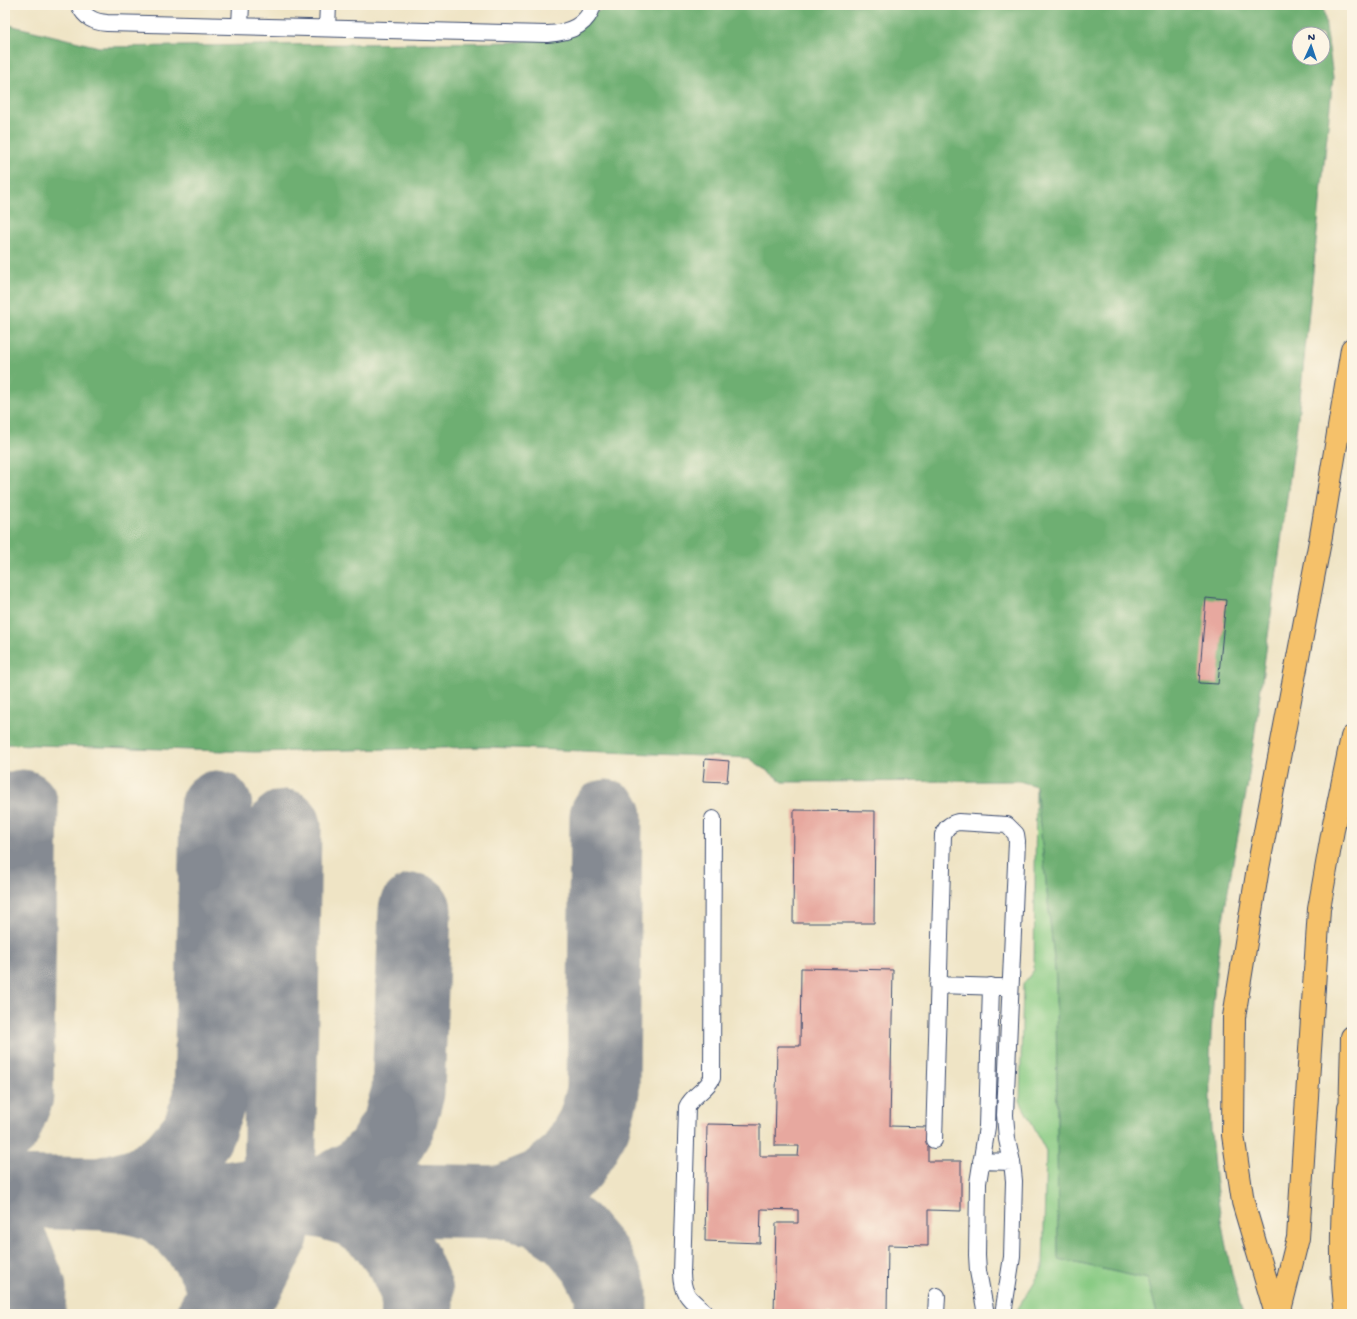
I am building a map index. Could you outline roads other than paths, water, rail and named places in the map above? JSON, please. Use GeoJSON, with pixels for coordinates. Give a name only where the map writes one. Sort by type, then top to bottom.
{"type":"FeatureCollection","features":[{"type":"Feature","properties":{"kind":"highway"},"geometry":{"type":"LineString","coordinates":[[1277,1314],[1243,1202],[1233,1135],[1234,1017],[1257,874],[1321,536],[1352,349]]}},
{"type":"Feature","properties":{"kind":"highway"},"geometry":{"type":"LineString","coordinates":[[1277,1314],[1298,1238],[1319,908],[1352,737]]}},
{"type":"Feature","properties":{"kind":"highway"},"geometry":{"type":"LineString","coordinates":[[1346,1314],[1342,1286],[1344,1203],[1352,1037]]}},
{"type":"Feature","properties":{"kind":"highway"},"geometry":{"type":"LineString","coordinates":[[1349,1107],[1352,1159]]}},
{"type":"Feature","properties":{"kind":"lane"},"geometry":{"type":"LineString","coordinates":[[79,5],[84,14],[99,22],[560,34],[573,30],[584,22],[592,11],[593,5]]}},
{"type":"Feature","properties":{"kind":"lane"},"geometry":{"type":"LineString","coordinates":[[240,25],[241,5]]}},
{"type":"Feature","properties":{"kind":"lane"},"geometry":{"type":"LineString","coordinates":[[327,28],[328,5]]}},
{"type":"Feature","properties":{"kind":"lane"},"geometry":{"type":"LineString","coordinates":[[707,1314],[689,1300],[684,1292],[682,1274],[687,1107],[690,1100],[706,1087],[712,1078],[713,819]]}},
{"type":"Feature","properties":{"kind":"lane"},"geometry":{"type":"LineString","coordinates":[[934,1140],[943,835],[946,828],[951,824],[958,822],[1007,825],[1016,834],[1005,1115],[1007,1139],[1014,1181],[1012,1257],[1003,1314]]}},
{"type":"Feature","properties":{"kind":"lane"},"geometry":{"type":"LineString","coordinates":[[938,985],[1011,987]]}},
{"type":"Feature","properties":{"kind":"lane"},"geometry":{"type":"LineString","coordinates":[[986,1314],[978,1271],[977,1255],[978,1183],[987,1127],[991,986]]}},
{"type":"Feature","properties":{"kind":"lane"},"geometry":{"type":"LineString","coordinates":[[981,1161],[1012,1162]]}},
{"type":"Feature","properties":{"kind":"lane"},"geometry":{"type":"LineString","coordinates":[[936,1314],[937,1296]]}}]}
